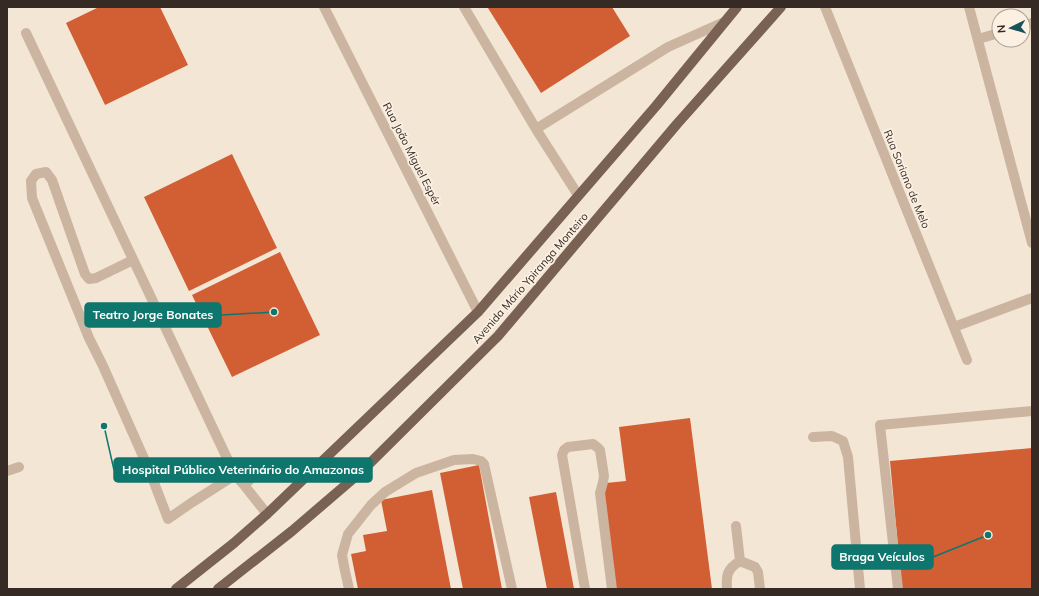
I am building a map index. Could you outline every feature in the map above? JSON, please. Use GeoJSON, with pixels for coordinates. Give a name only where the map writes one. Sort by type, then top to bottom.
{"type":"FeatureCollection","features":[{"type":"Feature","properties":{"kind":"main road","name":"Avenida Mário Ypiranga Monteiro"},"geometry":{"type":"LineString","coordinates":[[176,589],[234,543],[267,514],[478,312],[656,106],[737,7]]}},
{"type":"Feature","properties":{"kind":"main road","name":"Avenida Mário Ypiranga Monteiro"},"geometry":{"type":"LineString","coordinates":[[218,589],[292,531],[362,471],[498,336],[677,124],[781,7]]}},
{"type":"Feature","properties":{"kind":"street","name":"Rua João Miguel Espér"},"geometry":{"type":"LineString","coordinates":[[324,7],[478,312]]}},
{"type":"Feature","properties":{"kind":"street"},"geometry":{"type":"LineString","coordinates":[[464,7],[536,129],[578,195]]}},
{"type":"Feature","properties":{"kind":"street","name":"Rua Soriano de Melo"},"geometry":{"type":"LineString","coordinates":[[825,7],[968,360]]}},
{"type":"Feature","properties":{"kind":"street"},"geometry":{"type":"LineString","coordinates":[[969,7],[1032,243]]}},
{"type":"Feature","properties":{"kind":"street"},"geometry":{"type":"LineString","coordinates":[[536,129],[668,46],[724,22]]}},
{"type":"Feature","properties":{"kind":"street"},"geometry":{"type":"LineString","coordinates":[[26,33],[235,476],[267,514]]}},
{"type":"Feature","properties":{"kind":"street"},"geometry":{"type":"LineString","coordinates":[[978,39],[991,35]]}},
{"type":"Feature","properties":{"kind":"street"},"geometry":{"type":"LineString","coordinates":[[133,260],[96,278],[89,279],[85,274],[52,180],[46,172],[36,174],[31,181],[32,198],[89,338],[134,434],[168,519],[235,476]]}},
{"type":"Feature","properties":{"kind":"street"},"geometry":{"type":"LineString","coordinates":[[954,327],[1032,298]]}},
{"type":"Feature","properties":{"kind":"street"},"geometry":{"type":"LineString","coordinates":[[898,589],[880,425],[1032,411]]}},
{"type":"Feature","properties":{"kind":"street"},"geometry":{"type":"LineString","coordinates":[[813,437],[832,436],[843,441],[848,457],[860,589]]}},
{"type":"Feature","properties":{"kind":"street"},"geometry":{"type":"LineString","coordinates":[[586,589],[562,455],[564,450],[568,447],[593,444],[600,450],[604,476],[600,493],[612,589]]}},
{"type":"Feature","properties":{"kind":"street"},"geometry":{"type":"LineString","coordinates":[[349,589],[342,555],[348,534],[371,505],[385,492],[416,473],[454,460],[473,459],[481,461],[484,464],[512,589]]}},
{"type":"Feature","properties":{"kind":"street"},"geometry":{"type":"LineString","coordinates":[[7,471],[19,468]]}},
{"type":"Feature","properties":{"kind":"street"},"geometry":{"type":"LineString","coordinates":[[244,485],[254,476]]}},
{"type":"Feature","properties":{"kind":"street"},"geometry":{"type":"LineString","coordinates":[[736,526],[740,560]]}},
{"type":"Feature","properties":{"kind":"street"},"geometry":{"type":"LineString","coordinates":[[727,589],[728,571],[740,560]]}},
{"type":"Feature","properties":{"kind":"street"},"geometry":{"type":"LineString","coordinates":[[740,560],[755,567],[758,572],[760,589]]}},
{"type":"Feature","properties":{"kind":"building"},"geometry":{"type":"Polygon","coordinates":[[[99,7],[160,7],[188,65],[105,105],[66,23],[99,7]]]}},
{"type":"Feature","properties":{"kind":"building"},"geometry":{"type":"Polygon","coordinates":[[[612,7],[630,36],[541,93],[488,8],[612,7]]]}},
{"type":"Feature","properties":{"kind":"building"},"geometry":{"type":"Polygon","coordinates":[[[232,154],[277,248],[189,291],[144,197],[232,154]]]}},
{"type":"Feature","properties":{"kind":"building"},"geometry":{"type":"Polygon","coordinates":[[[280,252],[320,335],[232,377],[192,295],[280,252]]]}},
{"type":"Feature","properties":{"kind":"building"},"geometry":{"type":"Polygon","coordinates":[[[690,418],[712,589],[614,589],[602,488],[606,483],[626,481],[619,427],[690,418]]]}},
{"type":"Feature","properties":{"kind":"building"},"geometry":{"type":"Polygon","coordinates":[[[1032,448],[1032,589],[902,589],[890,461],[1032,448]]]}},
{"type":"Feature","properties":{"kind":"building"},"geometry":{"type":"Polygon","coordinates":[[[479,465],[502,589],[463,589],[440,473],[479,465]]]}},
{"type":"Feature","properties":{"kind":"building"},"geometry":{"type":"Polygon","coordinates":[[[432,490],[451,589],[358,589],[351,554],[366,551],[363,535],[387,531],[381,500],[432,490]]]}},
{"type":"Feature","properties":{"kind":"building"},"geometry":{"type":"Polygon","coordinates":[[[556,492],[574,589],[547,589],[529,497],[556,492]]]}},
{"type":"Feature","properties":{"kind":"place","name":"Teatro Jorge Bonates"},"geometry":{"type":"Point","coordinates":[274,312]}},
{"type":"Feature","properties":{"kind":"place","name":"Hospital Público Veterinário do Amazonas"},"geometry":{"type":"Point","coordinates":[104,426]}},
{"type":"Feature","properties":{"kind":"place","name":"Braga Veículos"},"geometry":{"type":"Point","coordinates":[988,535]}}]}
